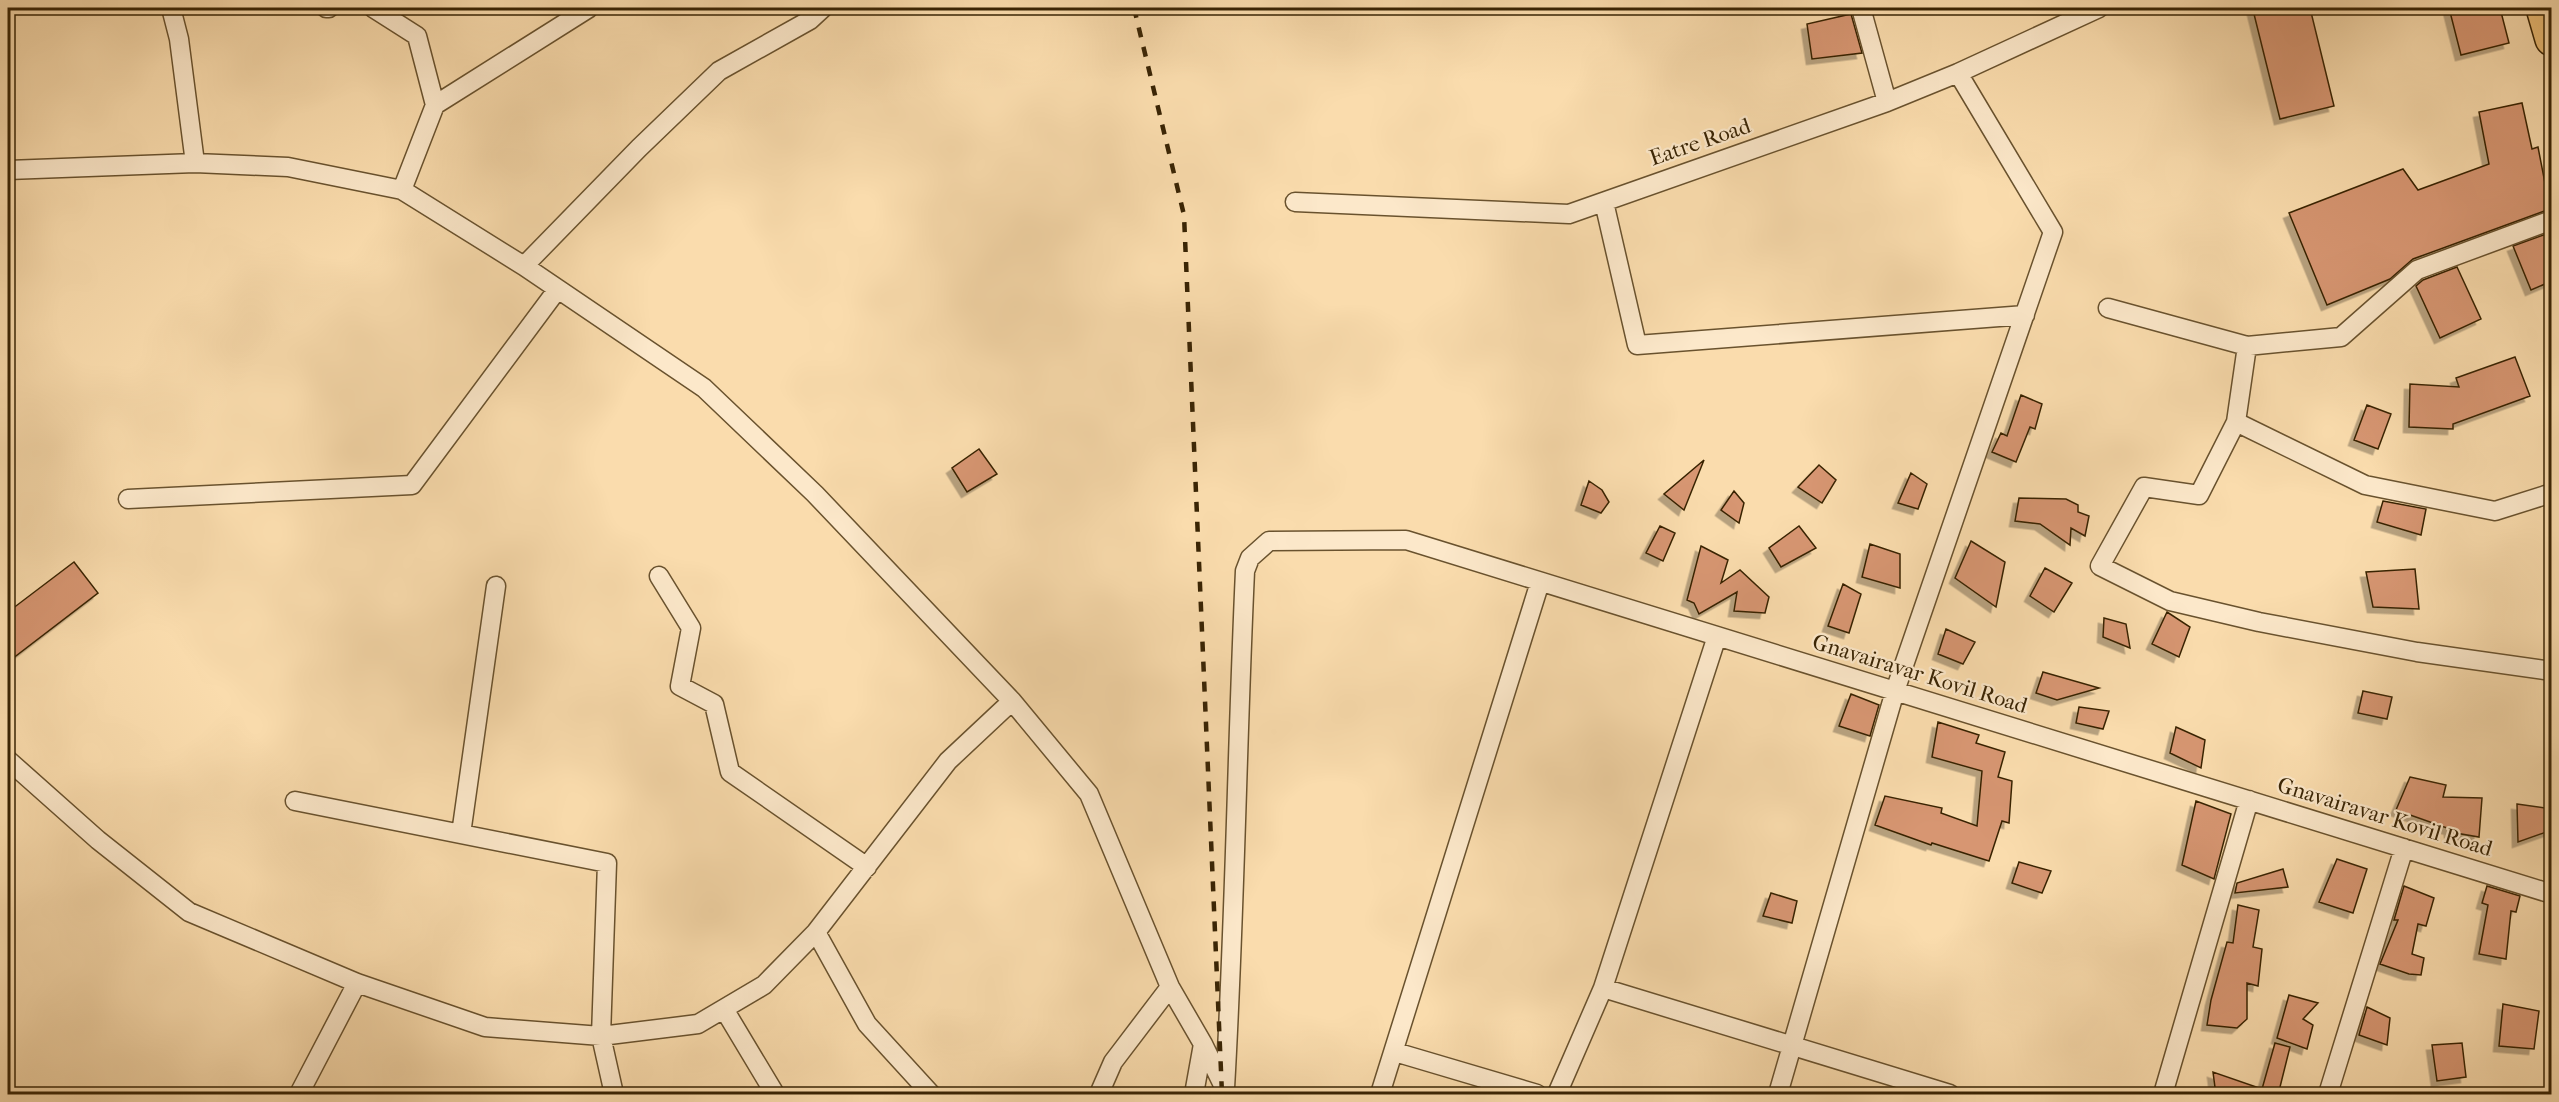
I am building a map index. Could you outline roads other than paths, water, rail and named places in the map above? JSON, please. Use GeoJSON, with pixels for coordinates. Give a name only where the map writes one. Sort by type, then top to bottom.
{"type":"FeatureCollection","features":[{"type":"Feature","properties":{"kind":"highway"},"geometry":{"type":"LineString","coordinates":[[2543,8],[2552,39]]}},
{"type":"Feature","properties":{"kind":"street"},"geometry":{"type":"LineString","coordinates":[[171,8],[179,39],[195,164]]}},
{"type":"Feature","properties":{"kind":"street"},"geometry":{"type":"LineString","coordinates":[[373,8],[417,36],[435,105],[402,190]]}},
{"type":"Feature","properties":{"kind":"street"},"geometry":{"type":"LineString","coordinates":[[435,105],[589,8]]}},
{"type":"Feature","properties":{"kind":"street"},"geometry":{"type":"LineString","coordinates":[[524,266],[639,148],[719,71],[810,21],[824,8]]}},
{"type":"Feature","properties":{"kind":"street"},"geometry":{"type":"LineString","coordinates":[[1861,8],[1887,102]]}},
{"type":"Feature","properties":{"kind":"street","name":"Eatre Road"},"geometry":{"type":"LineString","coordinates":[[1295,202],[1569,214],[1887,102],[1958,73],[2099,8]]}},
{"type":"Feature","properties":{"kind":"street"},"geometry":{"type":"LineString","coordinates":[[1778,1095],[1895,691],[2053,232],[1958,73]]}},
{"type":"Feature","properties":{"kind":"street"},"geometry":{"type":"LineString","coordinates":[[8,170],[195,164],[288,167],[402,190],[524,266],[704,388],[815,494],[1012,701],[1089,794],[1170,987],[1203,1044],[1226,1091]]}},
{"type":"Feature","properties":{"kind":"street"},"geometry":{"type":"LineString","coordinates":[[1604,202],[1637,345],[2025,315]]}},
{"type":"Feature","properties":{"kind":"street"},"geometry":{"type":"LineString","coordinates":[[2108,308],[2247,346],[2341,337],[2417,270],[2552,220]]}},
{"type":"Feature","properties":{"kind":"street"},"geometry":{"type":"LineString","coordinates":[[128,499],[412,485],[557,290]]}},
{"type":"Feature","properties":{"kind":"street"},"geometry":{"type":"LineString","coordinates":[[2247,346],[2236,422],[2199,495],[2145,487],[2100,566],[2169,602],[2259,622],[2417,652],[2552,671]]}},
{"type":"Feature","properties":{"kind":"street"},"geometry":{"type":"LineString","coordinates":[[2236,422],[2366,485],[2496,511],[2552,493]]}},
{"type":"Feature","properties":{"kind":"street","name":"Gnavairavar Kovil Road"},"geometry":{"type":"LineString","coordinates":[[1226,1091],[1245,571],[1250,558],[1269,541],[1406,540],[2552,894]]}},
{"type":"Feature","properties":{"kind":"street"},"geometry":{"type":"LineString","coordinates":[[659,576],[691,628],[680,686],[714,704],[730,772],[867,867]]}},
{"type":"Feature","properties":{"kind":"street"},"geometry":{"type":"LineString","coordinates":[[1380,1095],[1540,582]]}},
{"type":"Feature","properties":{"kind":"street"},"geometry":{"type":"LineString","coordinates":[[461,834],[496,586]]}},
{"type":"Feature","properties":{"kind":"street"},"geometry":{"type":"LineString","coordinates":[[1557,1095],[1603,988],[1717,636]]}},
{"type":"Feature","properties":{"kind":"street"},"geometry":{"type":"LineString","coordinates":[[8,760],[98,840],[189,912],[357,983],[485,1028],[602,1036],[698,1024],[764,986],[816,932],[948,761],[1012,701]]}},
{"type":"Feature","properties":{"kind":"street"},"geometry":{"type":"LineString","coordinates":[[2163,1095],[2249,800]]}},
{"type":"Feature","properties":{"kind":"street"},"geometry":{"type":"LineString","coordinates":[[295,801],[607,863],[602,1036],[614,1095]]}},
{"type":"Feature","properties":{"kind":"street"},"geometry":{"type":"LineString","coordinates":[[2328,1095],[2404,848]]}},
{"type":"Feature","properties":{"kind":"street"},"geometry":{"type":"LineString","coordinates":[[816,932],[867,1024],[931,1095]]}},
{"type":"Feature","properties":{"kind":"street"},"geometry":{"type":"LineString","coordinates":[[299,1095],[357,983]]}},
{"type":"Feature","properties":{"kind":"street"},"geometry":{"type":"LineString","coordinates":[[1100,1095],[1113,1062],[1170,987]]}},
{"type":"Feature","properties":{"kind":"street"},"geometry":{"type":"LineString","coordinates":[[1603,988],[1950,1095]]}},
{"type":"Feature","properties":{"kind":"street"},"geometry":{"type":"LineString","coordinates":[[724,1009],[775,1095]]}},
{"type":"Feature","properties":{"kind":"street"},"geometry":{"type":"LineString","coordinates":[[1194,1095],[1203,1044]]}},
{"type":"Feature","properties":{"kind":"street"},"geometry":{"type":"LineString","coordinates":[[1395,1052],[1537,1095]]}},
{"type":"Feature","properties":{"kind":"railway"},"geometry":{"type":"LineString","coordinates":[[1134,8],[1184,215],[1222,1094]]}}]}
